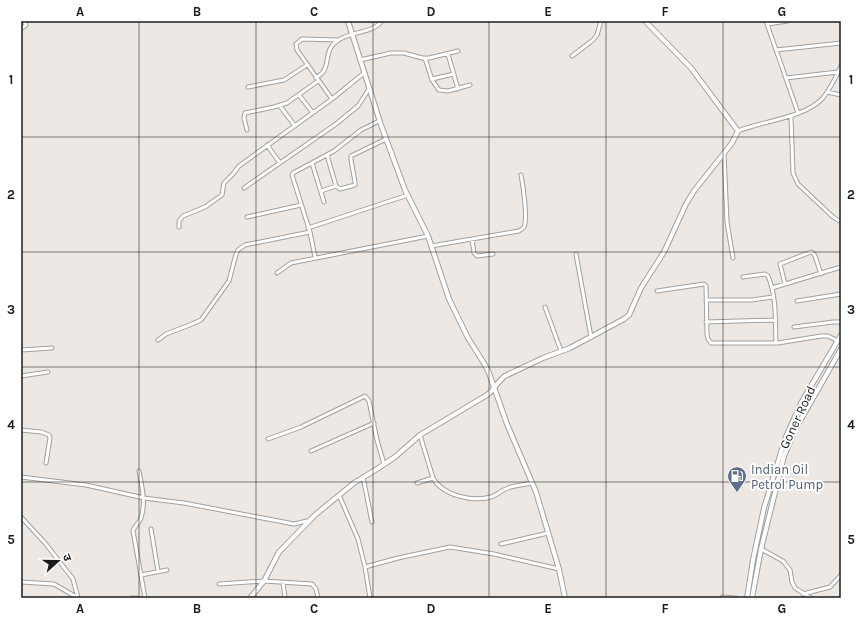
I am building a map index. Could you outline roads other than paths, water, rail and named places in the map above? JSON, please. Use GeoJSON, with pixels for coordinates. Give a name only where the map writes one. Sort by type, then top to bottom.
{"type":"FeatureCollection","features":[{"type":"Feature","properties":{"kind":"street"},"geometry":{"type":"LineString","coordinates":[[21,29],[26,25],[24,21]]}},
{"type":"Feature","properties":{"kind":"street"},"geometry":{"type":"LineString","coordinates":[[348,21],[386,139],[408,195],[428,236],[449,299],[468,338],[485,365],[507,424],[532,484],[559,569],[565,598]]}},
{"type":"Feature","properties":{"kind":"street"},"geometry":{"type":"LineString","coordinates":[[247,130],[244,118],[245,113],[280,106],[299,95],[317,80],[325,70],[330,48],[338,40],[352,34],[374,28],[382,21]]}},
{"type":"Feature","properties":{"kind":"street"},"geometry":{"type":"LineString","coordinates":[[572,56],[595,39],[601,21]]}},
{"type":"Feature","properties":{"kind":"street"},"geometry":{"type":"LineString","coordinates":[[645,21],[694,72],[738,131]]}},
{"type":"Feature","properties":{"kind":"street"},"geometry":{"type":"LineString","coordinates":[[788,21],[766,22],[798,113]]}},
{"type":"Feature","properties":{"kind":"street"},"geometry":{"type":"LineString","coordinates":[[332,99],[317,80],[296,47],[297,42],[302,39],[338,40]]}},
{"type":"Feature","properties":{"kind":"street"},"geometry":{"type":"LineString","coordinates":[[776,50],[841,43]]}},
{"type":"Feature","properties":{"kind":"street"},"geometry":{"type":"LineString","coordinates":[[360,60],[398,52],[425,58],[458,51]]}},
{"type":"Feature","properties":{"kind":"street"},"geometry":{"type":"LineString","coordinates":[[448,54],[458,89]]}},
{"type":"Feature","properties":{"kind":"street"},"geometry":{"type":"LineString","coordinates":[[425,58],[432,79],[440,90],[448,91],[470,85]]}},
{"type":"Feature","properties":{"kind":"street"},"geometry":{"type":"LineString","coordinates":[[248,87],[284,80],[307,64]]}},
{"type":"Feature","properties":{"kind":"street"},"geometry":{"type":"LineString","coordinates":[[250,598],[264,581],[279,552],[307,521],[363,477],[384,464],[420,435],[487,395],[505,376],[591,337],[624,319],[628,315],[641,288],[664,252],[686,204],[694,191],[732,143],[738,131],[791,116],[819,102],[827,92],[841,66]]}},
{"type":"Feature","properties":{"kind":"street"},"geometry":{"type":"LineString","coordinates":[[786,78],[838,72]]}},
{"type":"Feature","properties":{"kind":"street"},"geometry":{"type":"LineString","coordinates":[[179,227],[179,222],[183,216],[205,207],[222,195],[224,183],[239,166],[332,99],[364,73]]}},
{"type":"Feature","properties":{"kind":"street"},"geometry":{"type":"LineString","coordinates":[[432,79],[454,74]]}},
{"type":"Feature","properties":{"kind":"street"},"geometry":{"type":"LineString","coordinates":[[244,188],[347,115],[361,103],[369,89]]}},
{"type":"Feature","properties":{"kind":"street"},"geometry":{"type":"LineString","coordinates":[[827,92],[841,95]]}},
{"type":"Feature","properties":{"kind":"street"},"geometry":{"type":"LineString","coordinates":[[299,95],[313,112]]}},
{"type":"Feature","properties":{"kind":"street"},"geometry":{"type":"LineString","coordinates":[[280,106],[295,126]]}},
{"type":"Feature","properties":{"kind":"street"},"geometry":{"type":"LineString","coordinates":[[791,116],[793,174],[798,184],[833,217],[841,222]]}},
{"type":"Feature","properties":{"kind":"street"},"geometry":{"type":"LineString","coordinates":[[315,257],[310,232],[292,175],[296,171],[327,155],[361,130],[380,121]]}},
{"type":"Feature","properties":{"kind":"street"},"geometry":{"type":"LineString","coordinates":[[327,155],[336,186],[340,189],[355,185],[356,182],[351,156],[386,139]]}},
{"type":"Feature","properties":{"kind":"street"},"geometry":{"type":"LineString","coordinates":[[267,145],[280,163]]}},
{"type":"Feature","properties":{"kind":"street"},"geometry":{"type":"LineString","coordinates":[[724,153],[727,222],[733,258]]}},
{"type":"Feature","properties":{"kind":"street"},"geometry":{"type":"LineString","coordinates":[[312,163],[324,202]]}},
{"type":"Feature","properties":{"kind":"street"},"geometry":{"type":"LineString","coordinates":[[431,246],[519,231],[522,229],[525,224],[525,204],[521,175]]}},
{"type":"Feature","properties":{"kind":"street"},"geometry":{"type":"LineString","coordinates":[[321,191],[336,186]]}},
{"type":"Feature","properties":{"kind":"street"},"geometry":{"type":"LineString","coordinates":[[308,228],[408,195]]}},
{"type":"Feature","properties":{"kind":"street"},"geometry":{"type":"LineString","coordinates":[[247,217],[302,206]]}},
{"type":"Feature","properties":{"kind":"street"},"geometry":{"type":"LineString","coordinates":[[158,340],[166,334],[196,323],[203,317],[230,281],[236,254],[242,247],[245,245],[310,232]]}},
{"type":"Feature","properties":{"kind":"street"},"geometry":{"type":"LineString","coordinates":[[277,273],[291,263],[315,257],[355,251],[428,236]]}},
{"type":"Feature","properties":{"kind":"street"},"geometry":{"type":"LineString","coordinates":[[472,239],[474,253],[477,256],[493,254]]}},
{"type":"Feature","properties":{"kind":"street"},"geometry":{"type":"LineString","coordinates":[[785,284],[780,264],[811,252],[815,256],[821,274]]}},
{"type":"Feature","properties":{"kind":"street"},"geometry":{"type":"LineString","coordinates":[[576,254],[591,337]]}},
{"type":"Feature","properties":{"kind":"street"},"geometry":{"type":"LineString","coordinates":[[772,288],[841,267]]}},
{"type":"Feature","properties":{"kind":"street"},"geometry":{"type":"LineString","coordinates":[[743,277],[765,274],[768,276],[772,288],[776,320],[776,343]]}},
{"type":"Feature","properties":{"kind":"street"},"geometry":{"type":"LineString","coordinates":[[657,291],[704,284],[706,286],[706,322],[708,340],[711,343],[776,343],[821,336],[828,336],[838,341]]}},
{"type":"Feature","properties":{"kind":"street"},"geometry":{"type":"LineString","coordinates":[[797,301],[841,294]]}},
{"type":"Feature","properties":{"kind":"street"},"geometry":{"type":"LineString","coordinates":[[706,300],[752,300],[773,297]]}},
{"type":"Feature","properties":{"kind":"street"},"geometry":{"type":"LineString","coordinates":[[545,306],[561,351]]}},
{"type":"Feature","properties":{"kind":"street"},"geometry":{"type":"LineString","coordinates":[[706,322],[776,320]]}},
{"type":"Feature","properties":{"kind":"street"},"geometry":{"type":"LineString","coordinates":[[794,327],[841,322]]}},
{"type":"Feature","properties":{"kind":"street","name":"Goner Road"},"geometry":{"type":"LineString","coordinates":[[747,598],[757,538],[777,461],[801,403],[841,335]]}},
{"type":"Feature","properties":{"kind":"street"},"geometry":{"type":"LineString","coordinates":[[21,350],[52,348]]}},
{"type":"Feature","properties":{"kind":"street","name":"Goner Road"},"geometry":{"type":"LineString","coordinates":[[752,598],[761,549],[784,456],[796,428],[841,349]]}},
{"type":"Feature","properties":{"kind":"street"},"geometry":{"type":"LineString","coordinates":[[21,376],[48,372]]}},
{"type":"Feature","properties":{"kind":"street"},"geometry":{"type":"LineString","coordinates":[[268,439],[301,427],[365,396],[370,401],[384,464]]}},
{"type":"Feature","properties":{"kind":"street"},"geometry":{"type":"LineString","coordinates":[[801,403],[808,407]]}},
{"type":"Feature","properties":{"kind":"street"},"geometry":{"type":"LineString","coordinates":[[312,451],[374,423]]}},
{"type":"Feature","properties":{"kind":"street"},"geometry":{"type":"LineString","coordinates":[[21,430],[41,432],[49,435],[50,438],[46,463]]}},
{"type":"Feature","properties":{"kind":"street"},"geometry":{"type":"LineString","coordinates":[[420,435],[435,482],[441,488],[451,493],[476,498],[490,497],[508,488],[532,484]]}},
{"type":"Feature","properties":{"kind":"street"},"geometry":{"type":"LineString","coordinates":[[139,471],[144,498],[141,518],[134,527],[133,531],[145,598]]}},
{"type":"Feature","properties":{"kind":"street"},"geometry":{"type":"LineString","coordinates":[[21,477],[86,485],[144,498],[184,503],[294,524],[307,521]]}},
{"type":"Feature","properties":{"kind":"street"},"geometry":{"type":"LineString","coordinates":[[363,477],[372,522]]}},
{"type":"Feature","properties":{"kind":"street"},"geometry":{"type":"LineString","coordinates":[[417,483],[433,478]]}},
{"type":"Feature","properties":{"kind":"street"},"geometry":{"type":"LineString","coordinates":[[339,495],[358,539],[365,567],[370,598]]}},
{"type":"Feature","properties":{"kind":"street"},"geometry":{"type":"LineString","coordinates":[[21,517],[45,543],[73,578],[78,598]]}},
{"type":"Feature","properties":{"kind":"street"},"geometry":{"type":"LineString","coordinates":[[151,529],[158,571]]}},
{"type":"Feature","properties":{"kind":"street"},"geometry":{"type":"LineString","coordinates":[[501,544],[548,533]]}},
{"type":"Feature","properties":{"kind":"street"},"geometry":{"type":"LineString","coordinates":[[365,567],[398,558],[450,547],[494,554],[559,569]]}},
{"type":"Feature","properties":{"kind":"street"},"geometry":{"type":"LineString","coordinates":[[761,549],[783,561],[790,570],[792,582],[795,588],[811,598]]}},
{"type":"Feature","properties":{"kind":"street"},"geometry":{"type":"LineString","coordinates":[[141,575],[167,570]]}},
{"type":"Feature","properties":{"kind":"street"},"geometry":{"type":"LineString","coordinates":[[803,594],[830,586],[841,575]]}},
{"type":"Feature","properties":{"kind":"street"},"geometry":{"type":"LineString","coordinates":[[219,584],[264,581],[312,584],[316,589],[318,598]]}},
{"type":"Feature","properties":{"kind":"street"},"geometry":{"type":"LineString","coordinates":[[21,582],[54,584],[78,598]]}},
{"type":"Feature","properties":{"kind":"street"},"geometry":{"type":"LineString","coordinates":[[284,582],[285,598]]}},
{"type":"Feature","properties":{"kind":"street"},"geometry":{"type":"LineString","coordinates":[[722,597],[736,598]]}},
{"type":"Feature","properties":{"kind":"street"},"geometry":{"type":"LineString","coordinates":[[131,598],[137,598]]}},
{"type":"Feature","properties":{"kind":"place","name":"Indian Oil Petrol Pump"},"geometry":{"type":"Point","coordinates":[737,493]}}]}
